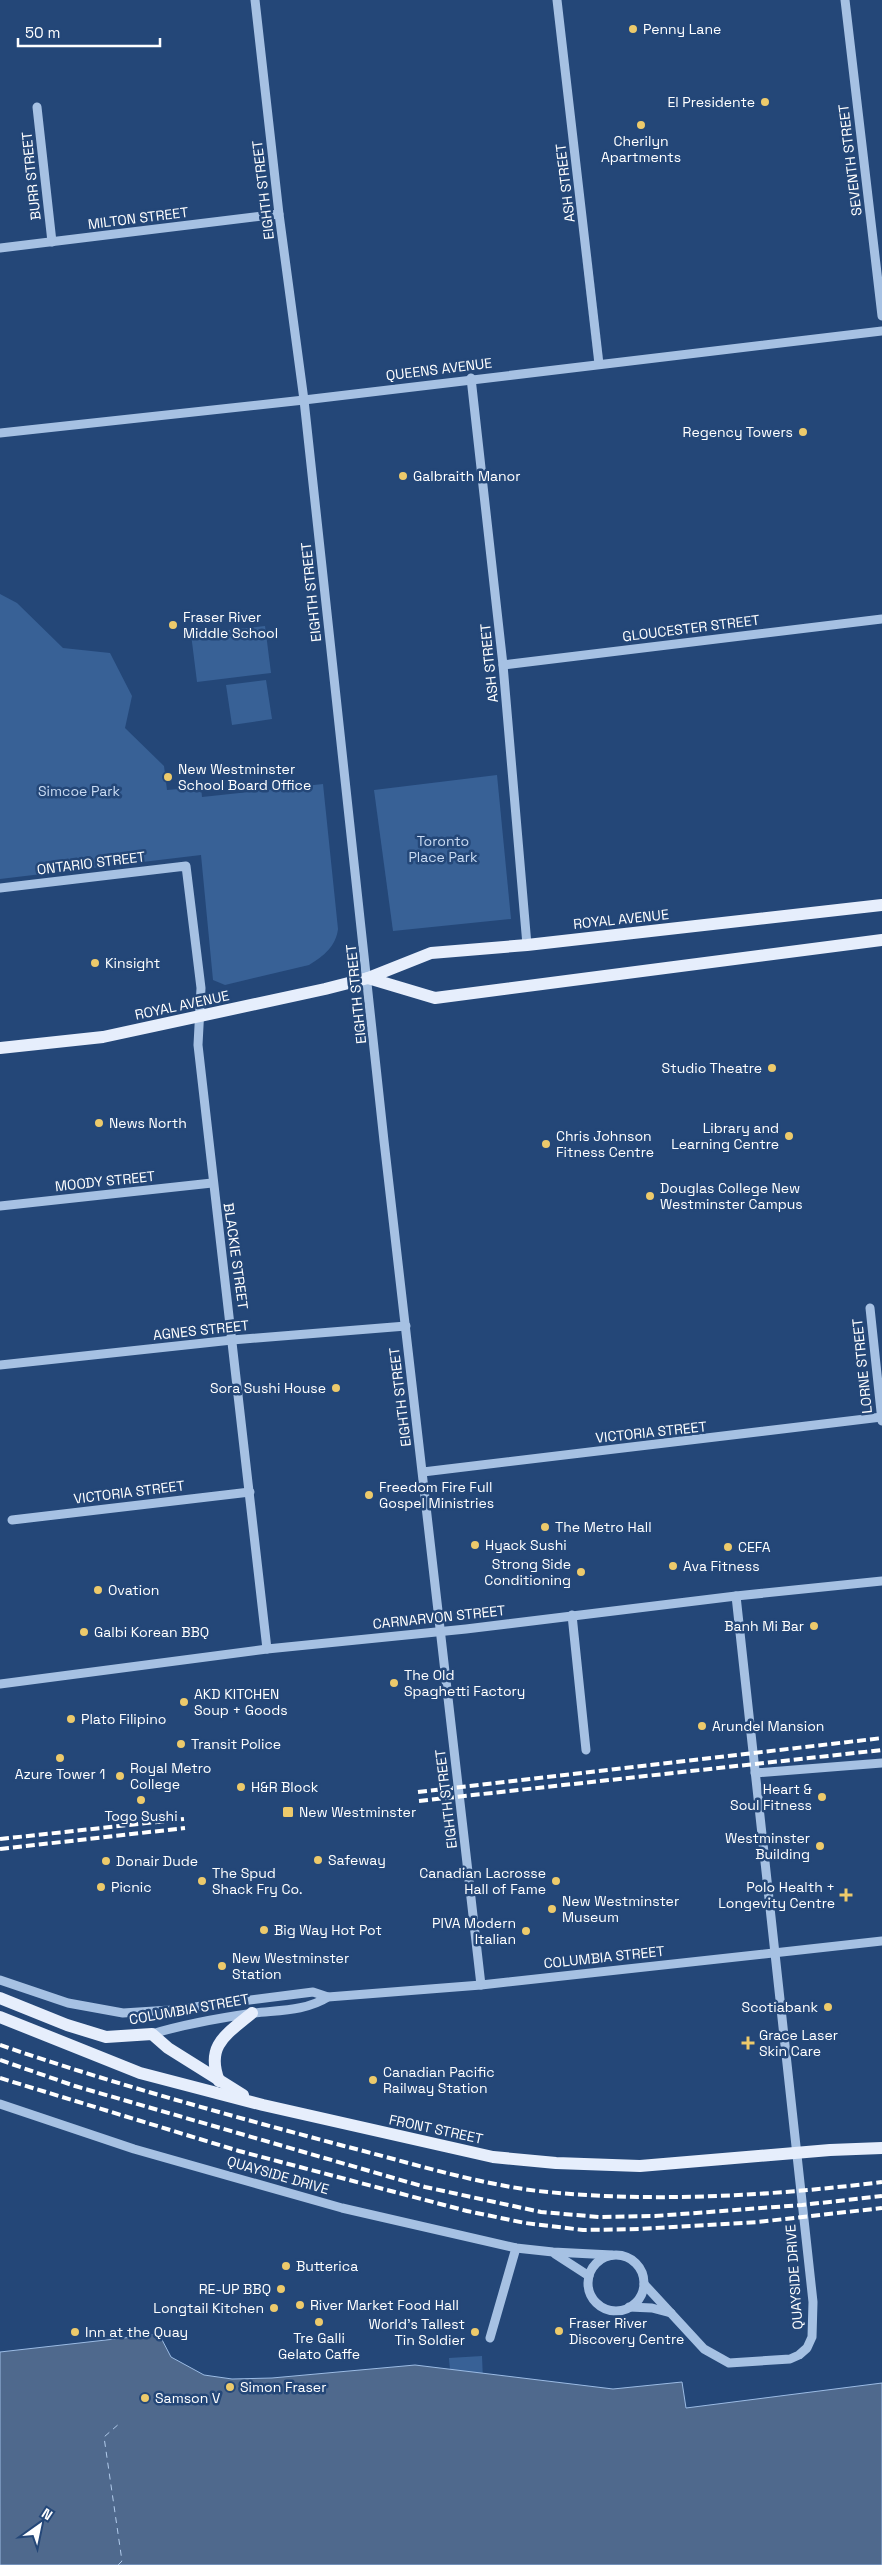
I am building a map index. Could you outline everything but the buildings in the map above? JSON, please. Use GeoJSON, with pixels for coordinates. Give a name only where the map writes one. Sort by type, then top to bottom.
{"type":"FeatureCollection","features":[{"type":"Feature","properties":{"kind":"main road","name":"ROYAL AVENUE"},"geometry":{"type":"LineString","coordinates":[[0,1048],[103,1037],[368,978],[430,953],[527,945],[882,905]]}},
{"type":"Feature","properties":{"kind":"main road","name":"ROYAL AVENUE"},"geometry":{"type":"LineString","coordinates":[[368,978],[434,998],[882,940]]}},
{"type":"Feature","properties":{"kind":"main road","name":"COLUMBIA STREET"},"geometry":{"type":"LineString","coordinates":[[0,1998],[32,2012],[106,2037],[152,2034]]}},
{"type":"Feature","properties":{"kind":"main road"},"geometry":{"type":"LineString","coordinates":[[0,2011],[32,2012]]}},
{"type":"Feature","properties":{"kind":"main road"},"geometry":{"type":"LineString","coordinates":[[219,2081],[213,2059],[217,2045],[224,2035],[252,2013]]}},
{"type":"Feature","properties":{"kind":"main road","name":"FRONT STREET"},"geometry":{"type":"LineString","coordinates":[[0,2017],[140,2073],[263,2105],[493,2157],[556,2163],[640,2166],[882,2148]]}},
{"type":"Feature","properties":{"kind":"main road"},"geometry":{"type":"LineString","coordinates":[[152,2034],[168,2048],[237,2093],[263,2105]]}},
{"type":"Feature","properties":{"kind":"street","name":"EIGHTH STREET"},"geometry":{"type":"LineString","coordinates":[[255,0],[304,400],[481,1985]]}},
{"type":"Feature","properties":{"kind":"street","name":"ASH STREET"},"geometry":{"type":"LineString","coordinates":[[557,0],[599,364]]}},
{"type":"Feature","properties":{"kind":"street","name":"SEVENTH STREET"},"geometry":{"type":"LineString","coordinates":[[845,0],[882,316]]}},
{"type":"Feature","properties":{"kind":"street","name":"BURR STREET"},"geometry":{"type":"LineString","coordinates":[[37,107],[52,242]]}},
{"type":"Feature","properties":{"kind":"street","name":"MILTON STREET"},"geometry":{"type":"LineString","coordinates":[[0,248],[280,214]]}},
{"type":"Feature","properties":{"kind":"street","name":"QUEENS AVENUE"},"geometry":{"type":"LineString","coordinates":[[0,433],[304,400],[471,378],[882,331]]}},
{"type":"Feature","properties":{"kind":"street","name":"ASH STREET"},"geometry":{"type":"LineString","coordinates":[[471,378],[503,665],[527,945]]}},
{"type":"Feature","properties":{"kind":"street","name":"GLOUCESTER STREET"},"geometry":{"type":"LineString","coordinates":[[503,665],[882,619]]}},
{"type":"Feature","properties":{"kind":"street","name":"ONTARIO STREET"},"geometry":{"type":"LineString","coordinates":[[0,888],[186,866]]}},
{"type":"Feature","properties":{"kind":"street","name":"BLACKIE STREET"},"geometry":{"type":"LineString","coordinates":[[186,866],[200,988],[198,1045],[212,1183],[250,1492],[267,1649]]}},
{"type":"Feature","properties":{"kind":"street","name":"MOODY STREET"},"geometry":{"type":"LineString","coordinates":[[0,1206],[212,1183]]}},
{"type":"Feature","properties":{"kind":"street","name":"LORNE STREET"},"geometry":{"type":"LineString","coordinates":[[870,1308],[882,1419]]}},
{"type":"Feature","properties":{"kind":"street","name":"AGNES STREET"},"geometry":{"type":"LineString","coordinates":[[0,1365],[232,1340],[406,1326]]}},
{"type":"Feature","properties":{"kind":"street","name":"VICTORIA STREET"},"geometry":{"type":"LineString","coordinates":[[423,1472],[882,1419]]}},
{"type":"Feature","properties":{"kind":"street","name":"VICTORIA STREET"},"geometry":{"type":"LineString","coordinates":[[12,1520],[250,1492]]}},
{"type":"Feature","properties":{"kind":"street","name":"CARNARVON STREET"},"geometry":{"type":"LineString","coordinates":[[0,1684],[267,1649],[882,1581]]}},
{"type":"Feature","properties":{"kind":"street","name":"QUAYSIDE DRIVE"},"geometry":{"type":"LineString","coordinates":[[644,2284],[704,2349],[728,2363],[790,2359],[807,2348],[814,2328],[736,1596]]}},
{"type":"Feature","properties":{"kind":"street"},"geometry":{"type":"LineString","coordinates":[[572,1615],[586,1750]]}},
{"type":"Feature","properties":{"kind":"street"},"geometry":{"type":"LineString","coordinates":[[755,1773],[882,1763]]}},
{"type":"Feature","properties":{"kind":"street","name":"COLUMBIA STREET"},"geometry":{"type":"LineString","coordinates":[[0,1980],[68,2003],[123,2013],[170,2010],[313,1992],[328,1997],[481,1985],[882,1941]]}},
{"type":"Feature","properties":{"kind":"street","name":"COLUMBIA STREET"},"geometry":{"type":"LineString","coordinates":[[152,2034],[252,2013],[315,2005],[328,1997]]}},
{"type":"Feature","properties":{"kind":"street","name":"QUAYSIDE DRIVE"},"geometry":{"type":"LineString","coordinates":[[0,2104],[134,2149],[342,2208],[516,2248],[612,2255]]}},
{"type":"Feature","properties":{"kind":"street"},"geometry":{"type":"LineString","coordinates":[[490,2338],[516,2248]]}},
{"type":"Feature","properties":{"kind":"street","name":"QUAYSIDE DRIVE"},"geometry":{"type":"LineString","coordinates":[[553,2252],[589,2276]]}},
{"type":"Feature","properties":{"kind":"street"},"geometry":{"type":"LineString","coordinates":[[629,2307],[640,2297],[644,2284],[641,2271],[633,2261],[620,2255],[612,2255],[597,2262],[589,2276],[590,2293],[602,2307],[611,2311],[629,2307],[652,2308],[671,2313]]}},
{"type":"Feature","properties":{"kind":"green space","name":"Simcoe Park"},"geometry":{"type":"Polygon","coordinates":[[[0,594],[17,603],[63,648],[110,653],[132,696],[125,728],[164,766],[167,790],[201,787],[202,797],[323,784],[338,929],[335,941],[320,958],[309,965],[225,985],[213,980],[201,855],[0,879],[0,594]]]}},
{"type":"Feature","properties":{"kind":"green space"},"geometry":{"type":"Polygon","coordinates":[[[265,626],[271,673],[197,682],[191,634],[265,626]]]}},
{"type":"Feature","properties":{"kind":"green space"},"geometry":{"type":"Polygon","coordinates":[[[266,680],[272,719],[232,725],[226,685],[266,680]]]}},
{"type":"Feature","properties":{"kind":"green space","name":"Toronto Place Park"},"geometry":{"type":"Polygon","coordinates":[[[497,775],[511,919],[393,931],[374,790],[497,775]]]}},
{"type":"Feature","properties":{"kind":"green space"},"geometry":{"type":"Polygon","coordinates":[[[482,2356],[483,2380],[451,2382],[449,2358],[482,2356]]]}},
{"type":"Feature","properties":{"kind":"shaded area"},"geometry":{"type":"Polygon","coordinates":[[[159,2334],[171,2357],[204,2375],[232,2379],[272,2378],[415,2365],[613,2389],[682,2382],[686,2408],[882,2383],[882,2565],[0,2565],[0,2352],[159,2334]]]}},
{"type":"Feature","properties":{"kind":"ferry route"},"geometry":{"type":"LineString","coordinates":[[118,2565],[122,2561],[104,2437],[120,2423]]}},
{"type":"Feature","properties":{"kind":"railway"},"geometry":{"type":"LineString","coordinates":[[418,1792],[882,1738]]}},
{"type":"Feature","properties":{"kind":"railway"},"geometry":{"type":"LineString","coordinates":[[419,1801],[882,1750]]}},
{"type":"Feature","properties":{"kind":"railway"},"geometry":{"type":"LineString","coordinates":[[0,1839],[184,1819]]}},
{"type":"Feature","properties":{"kind":"railway"},"geometry":{"type":"LineString","coordinates":[[0,1849],[185,1828]]}},
{"type":"Feature","properties":{"kind":"railway"},"geometry":{"type":"LineString","coordinates":[[0,2045],[214,2111],[441,2172],[489,2183],[538,2191],[624,2197],[710,2196],[797,2191],[882,2182]]}},
{"type":"Feature","properties":{"kind":"railway"},"geometry":{"type":"LineString","coordinates":[[0,2060],[75,2086],[425,2187],[541,2212],[599,2217],[655,2216],[802,2205],[882,2196]]}},
{"type":"Feature","properties":{"kind":"railway"},"geometry":{"type":"LineString","coordinates":[[0,2078],[239,2151],[467,2211],[525,2223],[583,2230],[639,2229],[758,2222],[882,2208]]}},
{"type":"Feature","properties":{"kind":"place","name":"Penny Lane"},"geometry":{"type":"Point","coordinates":[633,29]}},
{"type":"Feature","properties":{"kind":"place","name":"El Presidente"},"geometry":{"type":"Point","coordinates":[765,102]}},
{"type":"Feature","properties":{"kind":"place","name":"Cherilyn Apartments"},"geometry":{"type":"Point","coordinates":[641,125]}},
{"type":"Feature","properties":{"kind":"place","name":"Regency Towers"},"geometry":{"type":"Point","coordinates":[803,432]}},
{"type":"Feature","properties":{"kind":"place","name":"Galbraith Manor"},"geometry":{"type":"Point","coordinates":[403,476]}},
{"type":"Feature","properties":{"kind":"place","name":"Fraser River Middle School"},"geometry":{"type":"Point","coordinates":[173,625]}},
{"type":"Feature","properties":{"kind":"place","name":"New Westminster School Board Office"},"geometry":{"type":"Point","coordinates":[168,777]}},
{"type":"Feature","properties":{"kind":"place","name":"Kinsight"},"geometry":{"type":"Point","coordinates":[95,963]}},
{"type":"Feature","properties":{"kind":"place","name":"Studio Theatre"},"geometry":{"type":"Point","coordinates":[772,1068]}},
{"type":"Feature","properties":{"kind":"place","name":"News North"},"geometry":{"type":"Point","coordinates":[99,1123]}},
{"type":"Feature","properties":{"kind":"place","name":"Library and Learning Centre"},"geometry":{"type":"Point","coordinates":[789,1136]}},
{"type":"Feature","properties":{"kind":"place","name":"Chris Johnson Fitness Centre"},"geometry":{"type":"Point","coordinates":[546,1144]}},
{"type":"Feature","properties":{"kind":"place","name":"Douglas College New Westminster Campus"},"geometry":{"type":"Point","coordinates":[650,1196]}},
{"type":"Feature","properties":{"kind":"place","name":"Sora Sushi House"},"geometry":{"type":"Point","coordinates":[336,1388]}},
{"type":"Feature","properties":{"kind":"place","name":"Freedom Fire Full Gospel Ministries"},"geometry":{"type":"Point","coordinates":[369,1495]}},
{"type":"Feature","properties":{"kind":"place","name":"The Metro Hall"},"geometry":{"type":"Point","coordinates":[545,1527]}},
{"type":"Feature","properties":{"kind":"place","name":"Hyack Sushi"},"geometry":{"type":"Point","coordinates":[475,1545]}},
{"type":"Feature","properties":{"kind":"place","name":"CEFA"},"geometry":{"type":"Point","coordinates":[728,1547]}},
{"type":"Feature","properties":{"kind":"place","name":"Ava Fitness"},"geometry":{"type":"Point","coordinates":[673,1566]}},
{"type":"Feature","properties":{"kind":"place","name":"Strong Side Conditioning"},"geometry":{"type":"Point","coordinates":[581,1572]}},
{"type":"Feature","properties":{"kind":"place","name":"Ovation"},"geometry":{"type":"Point","coordinates":[98,1590]}},
{"type":"Feature","properties":{"kind":"place","name":"Banh Mi Bar"},"geometry":{"type":"Point","coordinates":[814,1626]}},
{"type":"Feature","properties":{"kind":"place","name":"Galbi Korean BBQ"},"geometry":{"type":"Point","coordinates":[84,1632]}},
{"type":"Feature","properties":{"kind":"place","name":"The Old Spaghetti Factory"},"geometry":{"type":"Point","coordinates":[394,1683]}},
{"type":"Feature","properties":{"kind":"place","name":"AKD KITCHEN Soup + Goods"},"geometry":{"type":"Point","coordinates":[184,1702]}},
{"type":"Feature","properties":{"kind":"place","name":"Plato Filipino"},"geometry":{"type":"Point","coordinates":[71,1719]}},
{"type":"Feature","properties":{"kind":"place","name":"Arundel Mansion"},"geometry":{"type":"Point","coordinates":[702,1726]}},
{"type":"Feature","properties":{"kind":"place","name":"Transit Police"},"geometry":{"type":"Point","coordinates":[181,1744]}},
{"type":"Feature","properties":{"kind":"place","name":"Azure Tower 1"},"geometry":{"type":"Point","coordinates":[60,1758]}},
{"type":"Feature","properties":{"kind":"place","name":"Royal Metro College"},"geometry":{"type":"Point","coordinates":[120,1776]}},
{"type":"Feature","properties":{"kind":"place","name":"H&R Block"},"geometry":{"type":"Point","coordinates":[241,1787]}},
{"type":"Feature","properties":{"kind":"place","name":"Heart & Soul Fitness"},"geometry":{"type":"Point","coordinates":[822,1797]}},
{"type":"Feature","properties":{"kind":"place","name":"Togo Sushi"},"geometry":{"type":"Point","coordinates":[141,1800]}},
{"type":"Feature","properties":{"kind":"place","name":"New Westminster"},"geometry":{"type":"Point","coordinates":[288,1812]}},
{"type":"Feature","properties":{"kind":"place","name":"Westminster Building"},"geometry":{"type":"Point","coordinates":[820,1846]}},
{"type":"Feature","properties":{"kind":"place","name":"Safeway"},"geometry":{"type":"Point","coordinates":[318,1860]}},
{"type":"Feature","properties":{"kind":"place","name":"Donair Dude"},"geometry":{"type":"Point","coordinates":[106,1861]}},
{"type":"Feature","properties":{"kind":"place","name":"The Spud Shack Fry Co."},"geometry":{"type":"Point","coordinates":[202,1881]}},
{"type":"Feature","properties":{"kind":"place","name":"Canadian Lacrosse Hall of Fame"},"geometry":{"type":"Point","coordinates":[556,1881]}},
{"type":"Feature","properties":{"kind":"place","name":"Picnic"},"geometry":{"type":"Point","coordinates":[101,1887]}},
{"type":"Feature","properties":{"kind":"place","name":"Polo Health + Longevity Centre"},"geometry":{"type":"Point","coordinates":[846,1895]}},
{"type":"Feature","properties":{"kind":"place","name":"New Westminster Museum"},"geometry":{"type":"Point","coordinates":[552,1909]}},
{"type":"Feature","properties":{"kind":"place","name":"Big Way Hot Pot"},"geometry":{"type":"Point","coordinates":[264,1930]}},
{"type":"Feature","properties":{"kind":"place","name":"PIVA Modern Italian"},"geometry":{"type":"Point","coordinates":[526,1931]}},
{"type":"Feature","properties":{"kind":"place","name":"New Westminster Station"},"geometry":{"type":"Point","coordinates":[222,1966]}},
{"type":"Feature","properties":{"kind":"place","name":"Scotiabank"},"geometry":{"type":"Point","coordinates":[828,2007]}},
{"type":"Feature","properties":{"kind":"place","name":"Grace Laser Skin Care"},"geometry":{"type":"Point","coordinates":[748,2043]}},
{"type":"Feature","properties":{"kind":"place","name":"Canadian Pacific Railway Station"},"geometry":{"type":"Point","coordinates":[373,2080]}},
{"type":"Feature","properties":{"kind":"place","name":"Butterica"},"geometry":{"type":"Point","coordinates":[286,2266]}},
{"type":"Feature","properties":{"kind":"place","name":"RE-UP BBQ"},"geometry":{"type":"Point","coordinates":[281,2289]}},
{"type":"Feature","properties":{"kind":"place","name":"River Market Food Hall"},"geometry":{"type":"Point","coordinates":[300,2305]}},
{"type":"Feature","properties":{"kind":"place","name":"Longtail Kitchen"},"geometry":{"type":"Point","coordinates":[274,2308]}},
{"type":"Feature","properties":{"kind":"place","name":"Tre Galli Gelato Caffe"},"geometry":{"type":"Point","coordinates":[319,2322]}},
{"type":"Feature","properties":{"kind":"place","name":"Fraser River Discovery Centre"},"geometry":{"type":"Point","coordinates":[559,2331]}},
{"type":"Feature","properties":{"kind":"place","name":"Inn at the Quay"},"geometry":{"type":"Point","coordinates":[75,2332]}},
{"type":"Feature","properties":{"kind":"place","name":"World's Tallest Tin Soldier"},"geometry":{"type":"Point","coordinates":[475,2332]}},
{"type":"Feature","properties":{"kind":"place","name":"Simon Fraser"},"geometry":{"type":"Point","coordinates":[230,2387]}},
{"type":"Feature","properties":{"kind":"place","name":"Samson V"},"geometry":{"type":"Point","coordinates":[145,2398]}}]}
